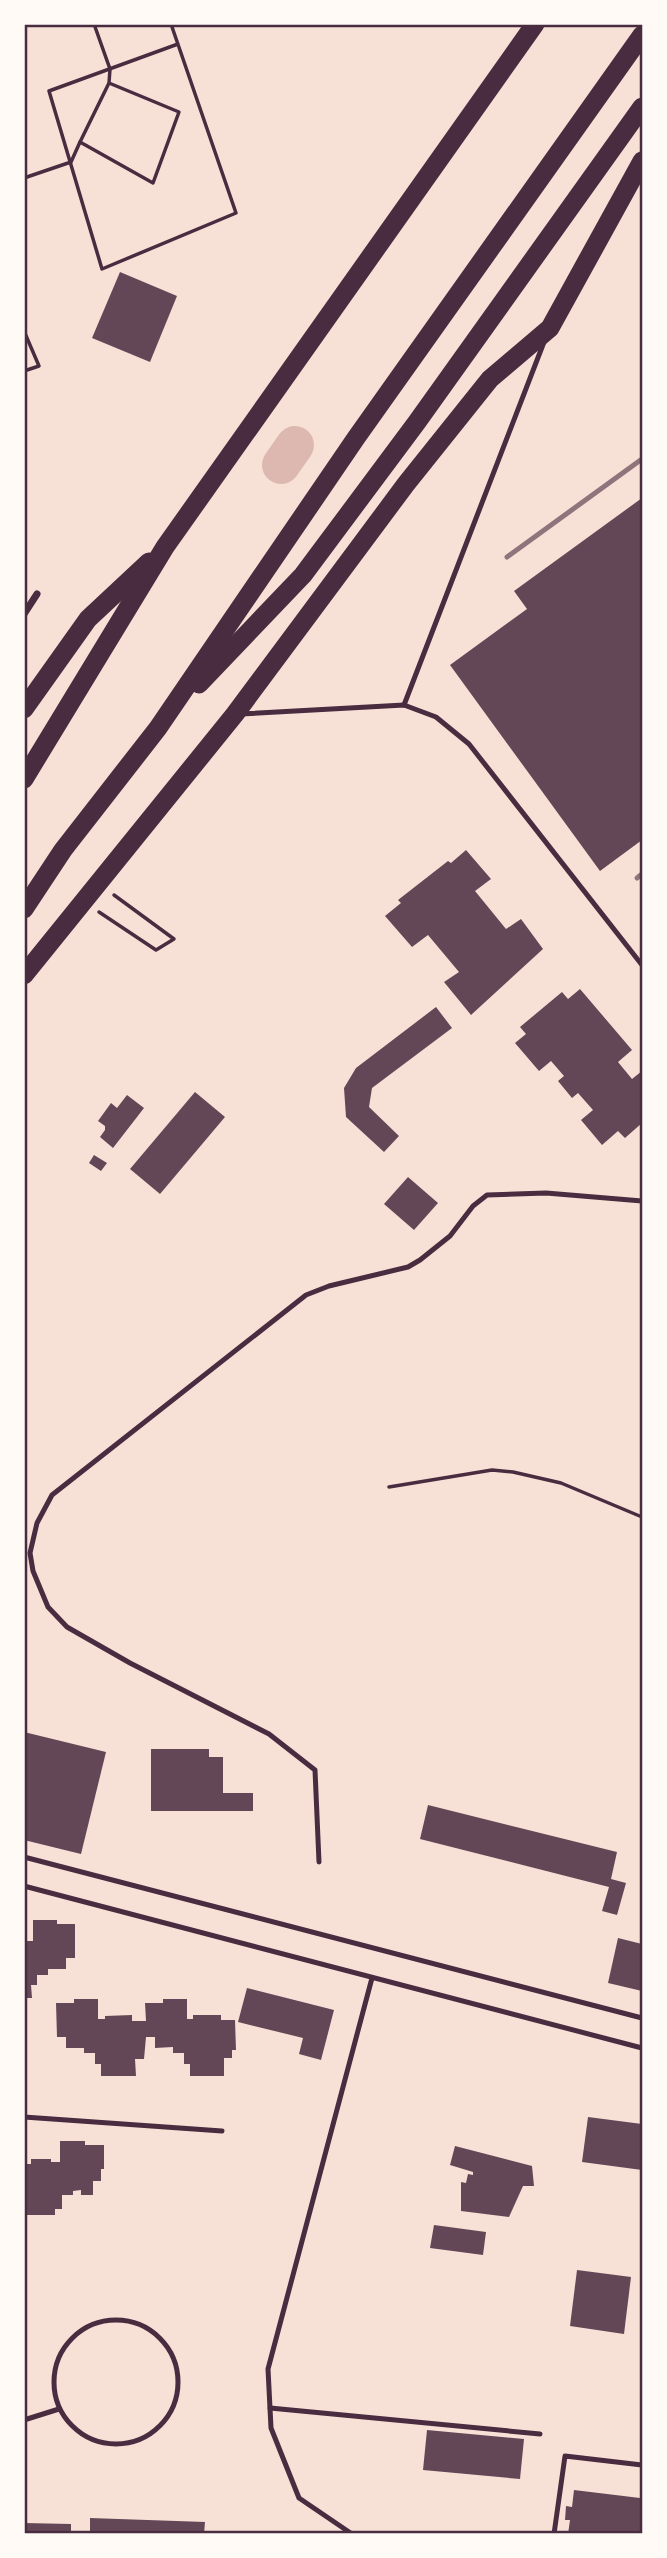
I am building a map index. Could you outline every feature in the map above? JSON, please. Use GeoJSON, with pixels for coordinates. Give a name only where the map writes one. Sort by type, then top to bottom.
{"type":"FeatureCollection","features":[{"type":"Feature","properties":{"kind":"highway"},"geometry":{"type":"LineString","coordinates":[[24,779],[165,547],[535,24]]}},
{"type":"Feature","properties":{"kind":"highway"},"geometry":{"type":"LineString","coordinates":[[24,909],[64,850],[158,728],[356,438],[642,35]]}},
{"type":"Feature","properties":{"kind":"highway"},"geometry":{"type":"LineString","coordinates":[[158,728],[303,575],[417,422],[642,107]]}},
{"type":"Feature","properties":{"kind":"highway"},"geometry":{"type":"LineString","coordinates":[[24,975],[234,714],[406,484],[490,379],[550,328],[642,161]]}},
{"type":"Feature","properties":{"kind":"highway"},"geometry":{"type":"LineString","coordinates":[[24,709],[88,619],[165,547]]}},
{"type":"Feature","properties":{"kind":"street"},"geometry":{"type":"LineString","coordinates":[[24,614],[37,594]]}},
{"type":"Feature","properties":{"kind":"lane"},"geometry":{"type":"LineString","coordinates":[[404,705],[550,328]]}},
{"type":"Feature","properties":{"kind":"lane"},"geometry":{"type":"LineString","coordinates":[[234,714],[404,705],[436,717],[469,744],[642,965]]}},
{"type":"Feature","properties":{"kind":"lane"},"geometry":{"type":"LineString","coordinates":[[319,1862],[315,1770],[269,1734],[130,1663],[67,1627],[48,1607],[33,1571],[30,1553],[37,1523],[52,1495],[306,1295],[329,1286],[408,1267],[421,1260],[450,1236],[473,1206],[487,1195],[546,1193],[642,1202]]}},
{"type":"Feature","properties":{"kind":"lane"},"geometry":{"type":"LineString","coordinates":[[24,1857],[642,2018]]}},
{"type":"Feature","properties":{"kind":"lane"},"geometry":{"type":"LineString","coordinates":[[24,1886],[642,2048]]}},
{"type":"Feature","properties":{"kind":"lane"},"geometry":{"type":"LineString","coordinates":[[352,2533],[299,2498],[271,2428],[268,2369],[372,1978]]}},
{"type":"Feature","properties":{"kind":"lane"},"geometry":{"type":"LineString","coordinates":[[24,2117],[222,2131]]}},
{"type":"Feature","properties":{"kind":"lane"},"geometry":{"type":"LineString","coordinates":[[122,2320],[143,2325],[161,2338],[173,2355],[179,2374],[178,2394],[172,2413],[160,2428],[143,2439],[124,2445],[104,2444],[86,2437],[70,2425],[59,2409],[53,2388],[55,2366],[65,2347],[80,2331],[100,2322],[122,2320]]}},
{"type":"Feature","properties":{"kind":"lane"},"geometry":{"type":"LineString","coordinates":[[270,2408],[540,2434]]}},
{"type":"Feature","properties":{"kind":"lane"},"geometry":{"type":"LineString","coordinates":[[24,2420],[59,2409]]}},
{"type":"Feature","properties":{"kind":"lane"},"geometry":{"type":"LineString","coordinates":[[554,2533],[565,2456],[642,2465]]}},
{"type":"Feature","properties":{"kind":"path"},"geometry":{"type":"LineString","coordinates":[[24,178],[71,162],[109,83],[110,69],[94,24]]}},
{"type":"Feature","properties":{"kind":"path"},"geometry":{"type":"LineString","coordinates":[[171,24],[178,44],[236,213],[102,269],[49,92],[178,44]]}},
{"type":"Feature","properties":{"kind":"path"},"geometry":{"type":"LineString","coordinates":[[80,142],[153,183],[179,112],[109,83]]}},
{"type":"Feature","properties":{"kind":"path"},"geometry":{"type":"LineString","coordinates":[[24,331],[39,366],[24,372]]}},
{"type":"Feature","properties":{"kind":"path"},"geometry":{"type":"LineString","coordinates":[[97,882],[174,939],[156,950]]}},
{"type":"Feature","properties":{"kind":"path"},"geometry":{"type":"LineString","coordinates":[[389,1487],[492,1470],[513,1472],[561,1483],[642,1517]]}},
{"type":"Feature","properties":{"kind":"building"},"geometry":{"type":"Polygon","coordinates":[[[120,272],[177,296],[150,362],[92,338],[120,272]]]}},
{"type":"Feature","properties":{"kind":"building"},"geometry":{"type":"Polygon","coordinates":[[[642,498],[642,840],[600,871],[450,665],[527,609],[514,591],[642,498]]]}},
{"type":"Feature","properties":{"kind":"building"},"geometry":{"type":"Polygon","coordinates":[[[466,850],[491,879],[475,891],[506,929],[521,919],[543,949],[471,1015],[444,982],[459,972],[428,935],[412,947],[385,916],[401,903],[398,900],[466,850]]]}},
{"type":"Feature","properties":{"kind":"building"},"geometry":{"type":"Polygon","coordinates":[[[580,989],[632,1050],[618,1062],[632,1079],[642,1071],[642,1123],[625,1138],[618,1131],[602,1145],[581,1120],[593,1110],[578,1093],[572,1098],[558,1081],[564,1076],[551,1061],[539,1071],[515,1043],[526,1034],[520,1027],[562,992],[568,999],[580,989]]]}},
{"type":"Feature","properties":{"kind":"building"},"geometry":{"type":"Polygon","coordinates":[[[436,1007],[452,1028],[372,1088],[369,1107],[399,1136],[384,1152],[346,1117],[344,1088],[356,1068],[436,1007]]]}},
{"type":"Feature","properties":{"kind":"building"},"geometry":{"type":"Polygon","coordinates":[[[195,1092],[225,1117],[160,1194],[130,1169],[195,1092]]]}},
{"type":"Feature","properties":{"kind":"building"},"geometry":{"type":"Polygon","coordinates":[[[127,1095],[144,1108],[113,1148],[100,1137],[105,1126],[98,1121],[111,1103],[117,1108],[127,1095]]]}},
{"type":"Feature","properties":{"kind":"building"},"geometry":{"type":"Polygon","coordinates":[[[94,1155],[107,1163],[101,1171],[89,1163],[94,1155]]]}},
{"type":"Feature","properties":{"kind":"building"},"geometry":{"type":"Polygon","coordinates":[[[408,1177],[438,1203],[414,1230],[384,1204],[408,1177]]]}},
{"type":"Feature","properties":{"kind":"building"},"geometry":{"type":"Polygon","coordinates":[[[24,1732],[106,1752],[81,1854],[24,1840],[24,1732]]]}},
{"type":"Feature","properties":{"kind":"building"},"geometry":{"type":"Polygon","coordinates":[[[151,1749],[209,1749],[209,1757],[223,1757],[223,1793],[253,1793],[253,1811],[151,1811],[151,1749]]]}},
{"type":"Feature","properties":{"kind":"building"},"geometry":{"type":"Polygon","coordinates":[[[428,1805],[617,1852],[611,1879],[626,1883],[617,1915],[602,1911],[609,1887],[420,1839],[428,1805]]]}},
{"type":"Feature","properties":{"kind":"building"},"geometry":{"type":"Polygon","coordinates":[[[33,1920],[57,1920],[57,1924],[75,1924],[75,1958],[66,1958],[66,1969],[48,1969],[48,1975],[37,1975],[37,1985],[31,1985],[32,1998],[24,1998],[24,1937],[27,1937],[27,1941],[33,1941],[33,1920]]]}},
{"type":"Feature","properties":{"kind":"building"},"geometry":{"type":"Polygon","coordinates":[[[618,1938],[642,1944],[642,1991],[608,1983],[618,1938]]]}},
{"type":"Feature","properties":{"kind":"building"},"geometry":{"type":"Polygon","coordinates":[[[247,1988],[334,2010],[321,2060],[299,2054],[303,2038],[238,2022],[247,1988]]]}},
{"type":"Feature","properties":{"kind":"building"},"geometry":{"type":"Polygon","coordinates":[[[74,1999],[98,1999],[98,2019],[105,2019],[105,2016],[132,2015],[132,2021],[146,2021],[145,2003],[163,2003],[163,1999],[187,1999],[187,2019],[193,2019],[193,2015],[221,2015],[221,2020],[235,2020],[236,2050],[232,2050],[232,2058],[224,2058],[224,2076],[190,2076],[190,2064],[184,2064],[184,2053],[173,2053],[173,2047],[155,2048],[155,2037],[146,2037],[144,2059],[135,2059],[136,2076],[101,2076],[101,2064],[95,2064],[95,2053],[84,2053],[84,2048],[66,2048],[66,2037],[57,2037],[56,2003],[74,2003],[74,1999]]]}},
{"type":"Feature","properties":{"kind":"building"},"geometry":{"type":"Polygon","coordinates":[[[588,2117],[642,2124],[642,2170],[582,2162],[588,2117]]]}},
{"type":"Feature","properties":{"kind":"building"},"geometry":{"type":"Polygon","coordinates":[[[60,2141],[85,2141],[85,2145],[104,2145],[101,2181],[93,2181],[93,2195],[81,2195],[81,2190],[73,2191],[73,2195],[62,2195],[62,2209],[55,2209],[55,2215],[24,2215],[24,2164],[31,2164],[31,2159],[60,2162],[60,2141]]]}},
{"type":"Feature","properties":{"kind":"building"},"geometry":{"type":"Polygon","coordinates":[[[455,2146],[532,2166],[534,2186],[523,2186],[509,2217],[461,2211],[461,2182],[466,2183],[468,2174],[473,2175],[473,2172],[450,2165],[455,2146]]]}},
{"type":"Feature","properties":{"kind":"building"},"geometry":{"type":"Polygon","coordinates":[[[434,2225],[486,2232],[483,2255],[430,2248],[434,2225]]]}},
{"type":"Feature","properties":{"kind":"building"},"geometry":{"type":"Polygon","coordinates":[[[577,2270],[631,2277],[624,2334],[570,2326],[577,2270]]]}},
{"type":"Feature","properties":{"kind":"building"},"geometry":{"type":"Polygon","coordinates":[[[427,2430],[524,2439],[520,2479],[423,2470],[427,2430]]]}},
{"type":"Feature","properties":{"kind":"building"},"geometry":{"type":"Polygon","coordinates":[[[641,2488],[642,2534],[568,2534],[570,2520],[565,2520],[566,2506],[572,2507],[574,2490],[640,2498],[641,2488]]]}},
{"type":"Feature","properties":{"kind":"building"},"geometry":{"type":"Polygon","coordinates":[[[90,2518],[205,2522],[204,2534],[90,2534],[90,2518]]]}},
{"type":"Feature","properties":{"kind":"building"},"geometry":{"type":"Polygon","coordinates":[[[24,2523],[71,2524],[71,2534],[24,2534],[24,2523]]]}},
{"type":"Feature","properties":{"kind":"waterway"},"geometry":{"type":"LineString","coordinates":[[281,465],[295,445]]}},
{"type":"Feature","properties":{"kind":"railway"},"geometry":{"type":"LineString","coordinates":[[507,557],[642,459]]}},
{"type":"Feature","properties":{"kind":"railway"},"geometry":{"type":"LineString","coordinates":[[637,878],[642,874]]}}]}
